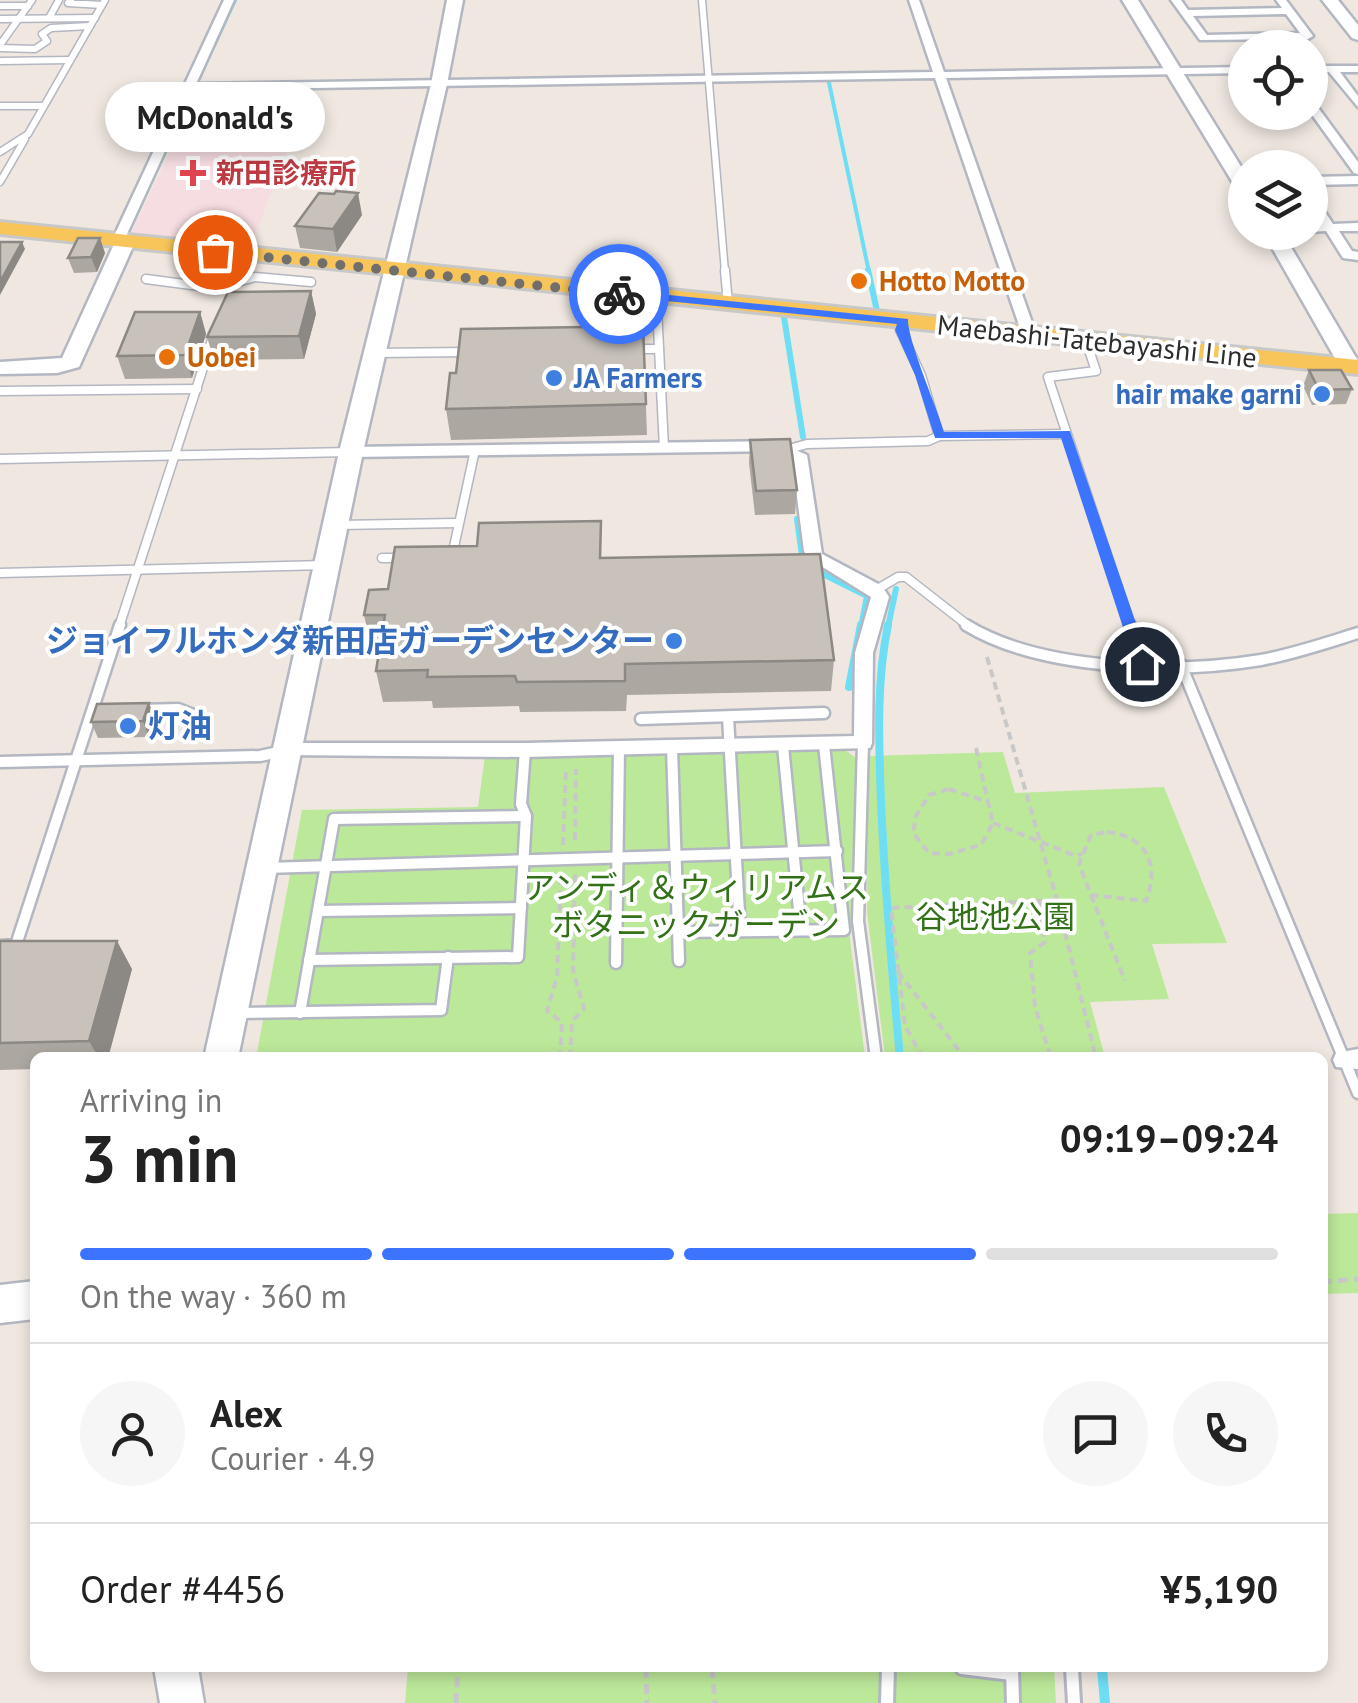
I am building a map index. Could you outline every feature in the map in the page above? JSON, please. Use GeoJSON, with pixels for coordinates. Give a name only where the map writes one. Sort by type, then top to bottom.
{"type":"FeatureCollection","features":[{"type":"Feature","properties":{"kind":"main road","name":"Maebashi-Tatebayashi Line"},"geometry":{"type":"LineString","coordinates":[[0,228],[1090,340],[1356,372]]}},
{"type":"Feature","properties":{"kind":"street"},"geometry":{"type":"LineString","coordinates":[[0,368],[57,367],[71,362],[125,242],[121,234],[228,0]]}},
{"type":"Feature","properties":{"kind":"street"},"geometry":{"type":"LineString","coordinates":[[222,1052],[351,452],[440,84],[455,0]]}},
{"type":"Feature","properties":{"kind":"street"},"geometry":{"type":"LineString","coordinates":[[914,0],[1028,334]]}},
{"type":"Feature","properties":{"kind":"street"},"geometry":{"type":"LineString","coordinates":[[1130,0],[1228,160]]}},
{"type":"Feature","properties":{"kind":"street"},"geometry":{"type":"LineString","coordinates":[[1176,0],[1204,38],[1228,41]]}},
{"type":"Feature","properties":{"kind":"street"},"geometry":{"type":"LineString","coordinates":[[1281,0],[1303,30]]}},
{"type":"Feature","properties":{"kind":"street"},"geometry":{"type":"LineString","coordinates":[[1330,0],[1358,35]]}},
{"type":"Feature","properties":{"kind":"street"},"geometry":{"type":"LineString","coordinates":[[1184,12],[1289,11]]}},
{"type":"Feature","properties":{"kind":"street"},"geometry":{"type":"LineString","coordinates":[[1328,69],[1358,69]]}},
{"type":"Feature","properties":{"kind":"street"},"geometry":{"type":"LineString","coordinates":[[1332,69],[1358,104]]}},
{"type":"Feature","properties":{"kind":"street"},"geometry":{"type":"LineString","coordinates":[[190,87],[1228,70]]}},
{"type":"Feature","properties":{"kind":"street"},"geometry":{"type":"LineString","coordinates":[[1328,129],[1358,170]]}},
{"type":"Feature","properties":{"kind":"street"},"geometry":{"type":"LineString","coordinates":[[1328,181],[1358,180]]}},
{"type":"Feature","properties":{"kind":"street"},"geometry":{"type":"LineString","coordinates":[[1329,228],[1358,227]]}},
{"type":"Feature","properties":{"kind":"street"},"geometry":{"type":"LineString","coordinates":[[1329,228],[1348,256],[1358,256]]}},
{"type":"Feature","properties":{"kind":"street"},"geometry":{"type":"LineString","coordinates":[[1283,250],[1356,372]]}},
{"type":"Feature","properties":{"kind":"street"},"geometry":{"type":"LineString","coordinates":[[287,750],[572,750],[863,743],[864,653],[880,602],[876,590],[816,558],[812,551],[799,454],[775,446],[351,452]]}},
{"type":"Feature","properties":{"kind":"street"},"geometry":{"type":"LineString","coordinates":[[0,1304],[30,1301]]}},
{"type":"Feature","properties":{"kind":"street"},"geometry":{"type":"LineString","coordinates":[[177,1672],[182,1703]]}},
{"type":"Feature","properties":{"kind":"lane"},"geometry":{"type":"LineString","coordinates":[[49,18],[59,0]]}},
{"type":"Feature","properties":{"kind":"lane"},"geometry":{"type":"LineString","coordinates":[[71,0],[70,4],[104,3]]}},
{"type":"Feature","properties":{"kind":"lane"},"geometry":{"type":"LineString","coordinates":[[702,0],[728,304]]}},
{"type":"Feature","properties":{"kind":"lane"},"geometry":{"type":"LineString","coordinates":[[30,3],[0,47],[35,49],[47,42],[42,34],[51,28],[90,26]]}},
{"type":"Feature","properties":{"kind":"lane"},"geometry":{"type":"LineString","coordinates":[[0,6],[30,3]]}},
{"type":"Feature","properties":{"kind":"lane"},"geometry":{"type":"LineString","coordinates":[[0,182],[104,3]]}},
{"type":"Feature","properties":{"kind":"lane"},"geometry":{"type":"LineString","coordinates":[[0,19],[95,18]]}},
{"type":"Feature","properties":{"kind":"lane"},"geometry":{"type":"LineString","coordinates":[[0,61],[70,60]]}},
{"type":"Feature","properties":{"kind":"lane"},"geometry":{"type":"LineString","coordinates":[[0,106],[43,106]]}},
{"type":"Feature","properties":{"kind":"lane"},"geometry":{"type":"LineString","coordinates":[[0,152],[28,134]]}},
{"type":"Feature","properties":{"kind":"lane"},"geometry":{"type":"LineString","coordinates":[[0,173],[19,152]]}},
{"type":"Feature","properties":{"kind":"lane"},"geometry":{"type":"LineString","coordinates":[[146,279],[211,286],[255,277],[311,282]]}},
{"type":"Feature","properties":{"kind":"lane"},"geometry":{"type":"LineString","coordinates":[[225,302],[229,289]]}},
{"type":"Feature","properties":{"kind":"lane"},"geometry":{"type":"LineString","coordinates":[[661,298],[658,308],[664,448]]}},
{"type":"Feature","properties":{"kind":"lane"},"geometry":{"type":"LineString","coordinates":[[904,322],[900,330],[921,375],[939,436]]}},
{"type":"Feature","properties":{"kind":"lane"},"geometry":{"type":"LineString","coordinates":[[0,946],[16,945],[217,325]]}},
{"type":"Feature","properties":{"kind":"lane"},"geometry":{"type":"LineString","coordinates":[[1090,340],[1088,347],[1096,370],[1048,377],[1142,664]]}},
{"type":"Feature","properties":{"kind":"lane"},"geometry":{"type":"LineString","coordinates":[[621,350],[659,349]]}},
{"type":"Feature","properties":{"kind":"lane"},"geometry":{"type":"LineString","coordinates":[[375,354],[488,352]]}},
{"type":"Feature","properties":{"kind":"lane"},"geometry":{"type":"LineString","coordinates":[[1,393],[197,389]]}},
{"type":"Feature","properties":{"kind":"lane"},"geometry":{"type":"LineString","coordinates":[[790,449],[807,444],[928,440],[939,436],[1066,434]]}},
{"type":"Feature","properties":{"kind":"lane"},"geometry":{"type":"LineString","coordinates":[[435,557],[452,557],[476,450]]}},
{"type":"Feature","properties":{"kind":"lane"},"geometry":{"type":"LineString","coordinates":[[0,458],[351,452]]}},
{"type":"Feature","properties":{"kind":"lane"},"geometry":{"type":"LineString","coordinates":[[335,525],[457,523]]}},
{"type":"Feature","properties":{"kind":"lane"},"geometry":{"type":"LineString","coordinates":[[382,558],[417,558]]}},
{"type":"Feature","properties":{"kind":"lane"},"geometry":{"type":"LineString","coordinates":[[0,574],[327,565]]}},
{"type":"Feature","properties":{"kind":"lane"},"geometry":{"type":"LineString","coordinates":[[876,590],[898,577],[906,577],[980,633],[1038,650],[1142,664],[1246,662],[1358,632]]}},
{"type":"Feature","properties":{"kind":"lane"},"geometry":{"type":"LineString","coordinates":[[1181,665],[1351,1060],[1358,1093]]}},
{"type":"Feature","properties":{"kind":"lane"},"geometry":{"type":"LineString","coordinates":[[126,710],[178,709],[193,716]]}},
{"type":"Feature","properties":{"kind":"lane"},"geometry":{"type":"LineString","coordinates":[[92,711],[109,711]]}},
{"type":"Feature","properties":{"kind":"lane"},"geometry":{"type":"LineString","coordinates":[[641,720],[824,713]]}},
{"type":"Feature","properties":{"kind":"lane"},"geometry":{"type":"LineString","coordinates":[[728,716],[740,931]]}},
{"type":"Feature","properties":{"kind":"lane"},"geometry":{"type":"LineString","coordinates":[[863,743],[858,921],[875,1052]]}},
{"type":"Feature","properties":{"kind":"lane"},"geometry":{"type":"LineString","coordinates":[[678,932],[844,930],[824,745]]}},
{"type":"Feature","properties":{"kind":"lane"},"geometry":{"type":"LineString","coordinates":[[783,746],[801,930]]}},
{"type":"Feature","properties":{"kind":"lane"},"geometry":{"type":"LineString","coordinates":[[672,748],[679,961]]}},
{"type":"Feature","properties":{"kind":"lane"},"geometry":{"type":"LineString","coordinates":[[616,963],[619,749]]}},
{"type":"Feature","properties":{"kind":"lane"},"geometry":{"type":"LineString","coordinates":[[0,762],[260,756],[287,750]]}},
{"type":"Feature","properties":{"kind":"lane"},"geometry":{"type":"LineString","coordinates":[[309,960],[518,957],[526,816],[522,804],[525,750]]}},
{"type":"Feature","properties":{"kind":"lane"},"geometry":{"type":"LineString","coordinates":[[300,1013],[334,819],[526,816]]}},
{"type":"Feature","properties":{"kind":"lane"},"geometry":{"type":"LineString","coordinates":[[264,868],[836,851]]}},
{"type":"Feature","properties":{"kind":"lane"},"geometry":{"type":"LineString","coordinates":[[318,911],[521,908]]}},
{"type":"Feature","properties":{"kind":"lane"},"geometry":{"type":"LineString","coordinates":[[232,1013],[441,1010],[448,958]]}},
{"type":"Feature","properties":{"kind":"lane"},"geometry":{"type":"LineString","coordinates":[[887,1703],[888,1672]]}},
{"type":"Feature","properties":{"kind":"lane"},"geometry":{"type":"LineString","coordinates":[[1012,1672],[1014,1703]]}},
{"type":"Feature","properties":{"kind":"lane"},"geometry":{"type":"LineString","coordinates":[[1072,1672],[1074,1703]]}},
{"type":"Feature","properties":{"kind":"path"},"geometry":{"type":"LineString","coordinates":[[980,633],[1041,843],[1094,1052]]}},
{"type":"Feature","properties":{"kind":"path"},"geometry":{"type":"LineString","coordinates":[[976,748],[989,802],[993,823],[982,845],[948,854],[929,853],[913,833],[914,814],[929,794],[942,788],[964,788],[989,802]]}},
{"type":"Feature","properties":{"kind":"path"},"geometry":{"type":"LineString","coordinates":[[560,1052],[562,1022],[547,1011],[557,978],[568,858],[572,750]]}},
{"type":"Feature","properties":{"kind":"path"},"geometry":{"type":"LineString","coordinates":[[570,1052],[572,1021],[584,1010],[573,970],[568,858],[572,750]]}},
{"type":"Feature","properties":{"kind":"path"},"geometry":{"type":"LineString","coordinates":[[993,823],[1076,856],[1082,854]]}},
{"type":"Feature","properties":{"kind":"path"},"geometry":{"type":"LineString","coordinates":[[1091,895],[1146,901],[1154,887],[1152,861],[1131,834],[1111,829],[1091,835],[1079,864],[1091,895],[1125,981]]}},
{"type":"Feature","properties":{"kind":"path"},"geometry":{"type":"LineString","coordinates":[[919,1052],[905,1026],[891,908],[1056,900]]}},
{"type":"Feature","properties":{"kind":"path"},"geometry":{"type":"LineString","coordinates":[[1039,901],[1045,942],[1030,953],[1034,1007],[1049,1052]]}},
{"type":"Feature","properties":{"kind":"path"},"geometry":{"type":"LineString","coordinates":[[898,972],[961,1052]]}},
{"type":"Feature","properties":{"kind":"path"},"geometry":{"type":"LineString","coordinates":[[1328,1282],[1358,1279]]}},
{"type":"Feature","properties":{"kind":"path"},"geometry":{"type":"LineString","coordinates":[[456,1703],[458,1672]]}},
{"type":"Feature","properties":{"kind":"path"},"geometry":{"type":"LineString","coordinates":[[646,1672],[646,1703]]}},
{"type":"Feature","properties":{"kind":"path"},"geometry":{"type":"LineString","coordinates":[[712,1672],[714,1703]]}},
{"type":"Feature","properties":{"kind":"shaded area"},"geometry":{"type":"Polygon","coordinates":[[[201,88],[309,88],[252,245],[131,233],[201,88]]]}},
{"type":"Feature","properties":{"kind":"green space","name":"アンディ＆ウィリアムス ボタニックガーデン"},"geometry":{"type":"Polygon","coordinates":[[[845,750],[856,758],[850,939],[864,1052],[257,1052],[302,810],[478,807],[485,756],[524,759],[845,750]]]}},
{"type":"Feature","properties":{"kind":"green space","name":"谷地池公園"},"geometry":{"type":"Polygon","coordinates":[[[1003,752],[1015,793],[1164,787],[1227,943],[1152,944],[1169,999],[1090,1002],[1104,1052],[884,1052],[867,912],[868,756],[1003,752]]]}},
{"type":"Feature","properties":{"kind":"green space"},"geometry":{"type":"Polygon","coordinates":[[[1358,1213],[1358,1293],[1328,1294],[1328,1214],[1358,1213]]]}},
{"type":"Feature","properties":{"kind":"green space"},"geometry":{"type":"Polygon","coordinates":[[[408,1672],[1054,1672],[1056,1703],[405,1703],[408,1672]]]}},
{"type":"Feature","properties":{"kind":"building"},"geometry":{"type":"Polygon","coordinates":[[[319,193],[358,193],[333,229],[295,226],[319,193]]]}},
{"type":"Feature","properties":{"kind":"building"},"geometry":{"type":"Polygon","coordinates":[[[78,238],[100,238],[91,257],[68,258],[78,238]]]}},
{"type":"Feature","properties":{"kind":"building"},"geometry":{"type":"Polygon","coordinates":[[[0,242],[22,242],[0,282],[0,242]]]}},
{"type":"Feature","properties":{"kind":"building"},"geometry":{"type":"Polygon","coordinates":[[[311,291],[299,336],[207,337],[228,292],[311,291]]]}},
{"type":"Feature","properties":{"kind":"building"},"geometry":{"type":"Polygon","coordinates":[[[135,312],[200,312],[185,355],[117,356],[135,312]]]}},
{"type":"Feature","properties":{"kind":"building","name":"JA Farmers"},"geometry":{"type":"Polygon","coordinates":[[[643,326],[646,404],[446,409],[450,373],[456,373],[461,329],[643,326]]]}},
{"type":"Feature","properties":{"kind":"building"},"geometry":{"type":"Polygon","coordinates":[[[1309,370],[1341,370],[1352,389],[1319,390],[1309,370]]]}},
{"type":"Feature","properties":{"kind":"building"},"geometry":{"type":"Polygon","coordinates":[[[790,439],[797,490],[756,491],[750,440],[790,439]]]}},
{"type":"Feature","properties":{"kind":"building"},"geometry":{"type":"Polygon","coordinates":[[[601,521],[600,558],[820,554],[834,660],[625,664],[625,681],[517,682],[515,676],[427,677],[428,670],[376,671],[385,615],[364,615],[369,590],[388,589],[395,547],[477,546],[479,523],[601,521]]]}},
{"type":"Feature","properties":{"kind":"building"},"geometry":{"type":"Polygon","coordinates":[[[149,703],[143,721],[91,722],[97,704],[149,703]]]}},
{"type":"Feature","properties":{"kind":"building"},"geometry":{"type":"Polygon","coordinates":[[[0,941],[117,941],[89,1041],[0,1043],[0,941]]]}},
{"type":"Feature","properties":{"kind":"waterway"},"geometry":{"type":"LineString","coordinates":[[129,230],[235,0]]}},
{"type":"Feature","properties":{"kind":"waterway"},"geometry":{"type":"LineString","coordinates":[[828,78],[869,272]]}},
{"type":"Feature","properties":{"kind":"waterway"},"geometry":{"type":"LineString","coordinates":[[868,270],[877,311]]}},
{"type":"Feature","properties":{"kind":"waterway"},"geometry":{"type":"LineString","coordinates":[[784,317],[803,437]]}},
{"type":"Feature","properties":{"kind":"waterway"},"geometry":{"type":"LineString","coordinates":[[797,519],[803,563]]}},
{"type":"Feature","properties":{"kind":"waterway"},"geometry":{"type":"LineString","coordinates":[[815,570],[867,596],[861,627]]}},
{"type":"Feature","properties":{"kind":"waterway"},"geometry":{"type":"LineString","coordinates":[[888,627],[896,589]]}},
{"type":"Feature","properties":{"kind":"waterway"},"geometry":{"type":"LineString","coordinates":[[849,687],[861,625]]}},
{"type":"Feature","properties":{"kind":"waterway"},"geometry":{"type":"LineString","coordinates":[[888,625],[880,691],[881,803],[900,1052]]}},
{"type":"Feature","properties":{"kind":"waterway"},"geometry":{"type":"LineString","coordinates":[[1102,1672],[1105,1703]]}},
{"type":"Feature","properties":{"kind":"way so far"},"geometry":{"type":"LineString","coordinates":[[215,252],[619,294]]}},
{"type":"Feature","properties":{"kind":"place","name":"新田診療所"},"geometry":{"type":"Point","coordinates":[193,173]}},
{"type":"Feature","properties":{"kind":"place","name":"McDonald's"},"geometry":{"type":"Point","coordinates":[215,252]}},
{"type":"Feature","properties":{"kind":"place","name":"Hotto Motto"},"geometry":{"type":"Point","coordinates":[859,281]}},
{"type":"Feature","properties":{"kind":"place","name":"Uobei"},"geometry":{"type":"Point","coordinates":[167,357]}},
{"type":"Feature","properties":{"kind":"place","name":"JA Farmers"},"geometry":{"type":"Point","coordinates":[554,378]}},
{"type":"Feature","properties":{"kind":"place","name":"hair make garni"},"geometry":{"type":"Point","coordinates":[1322,394]}},
{"type":"Feature","properties":{"kind":"place","name":"ジョイフルホンダ新田店ガーデンセンター"},"geometry":{"type":"Point","coordinates":[674,641]}},
{"type":"Feature","properties":{"kind":"place","name":"灯油"},"geometry":{"type":"Point","coordinates":[128,726]}},
{"type":"Feature","properties":{"kind":"route"},"geometry":{"type":"LineString","coordinates":[[619,294],[904,322],[900,330],[915,370],[921,375],[939,436],[1066,434],[1142,654],[1142,664]]}}]}
